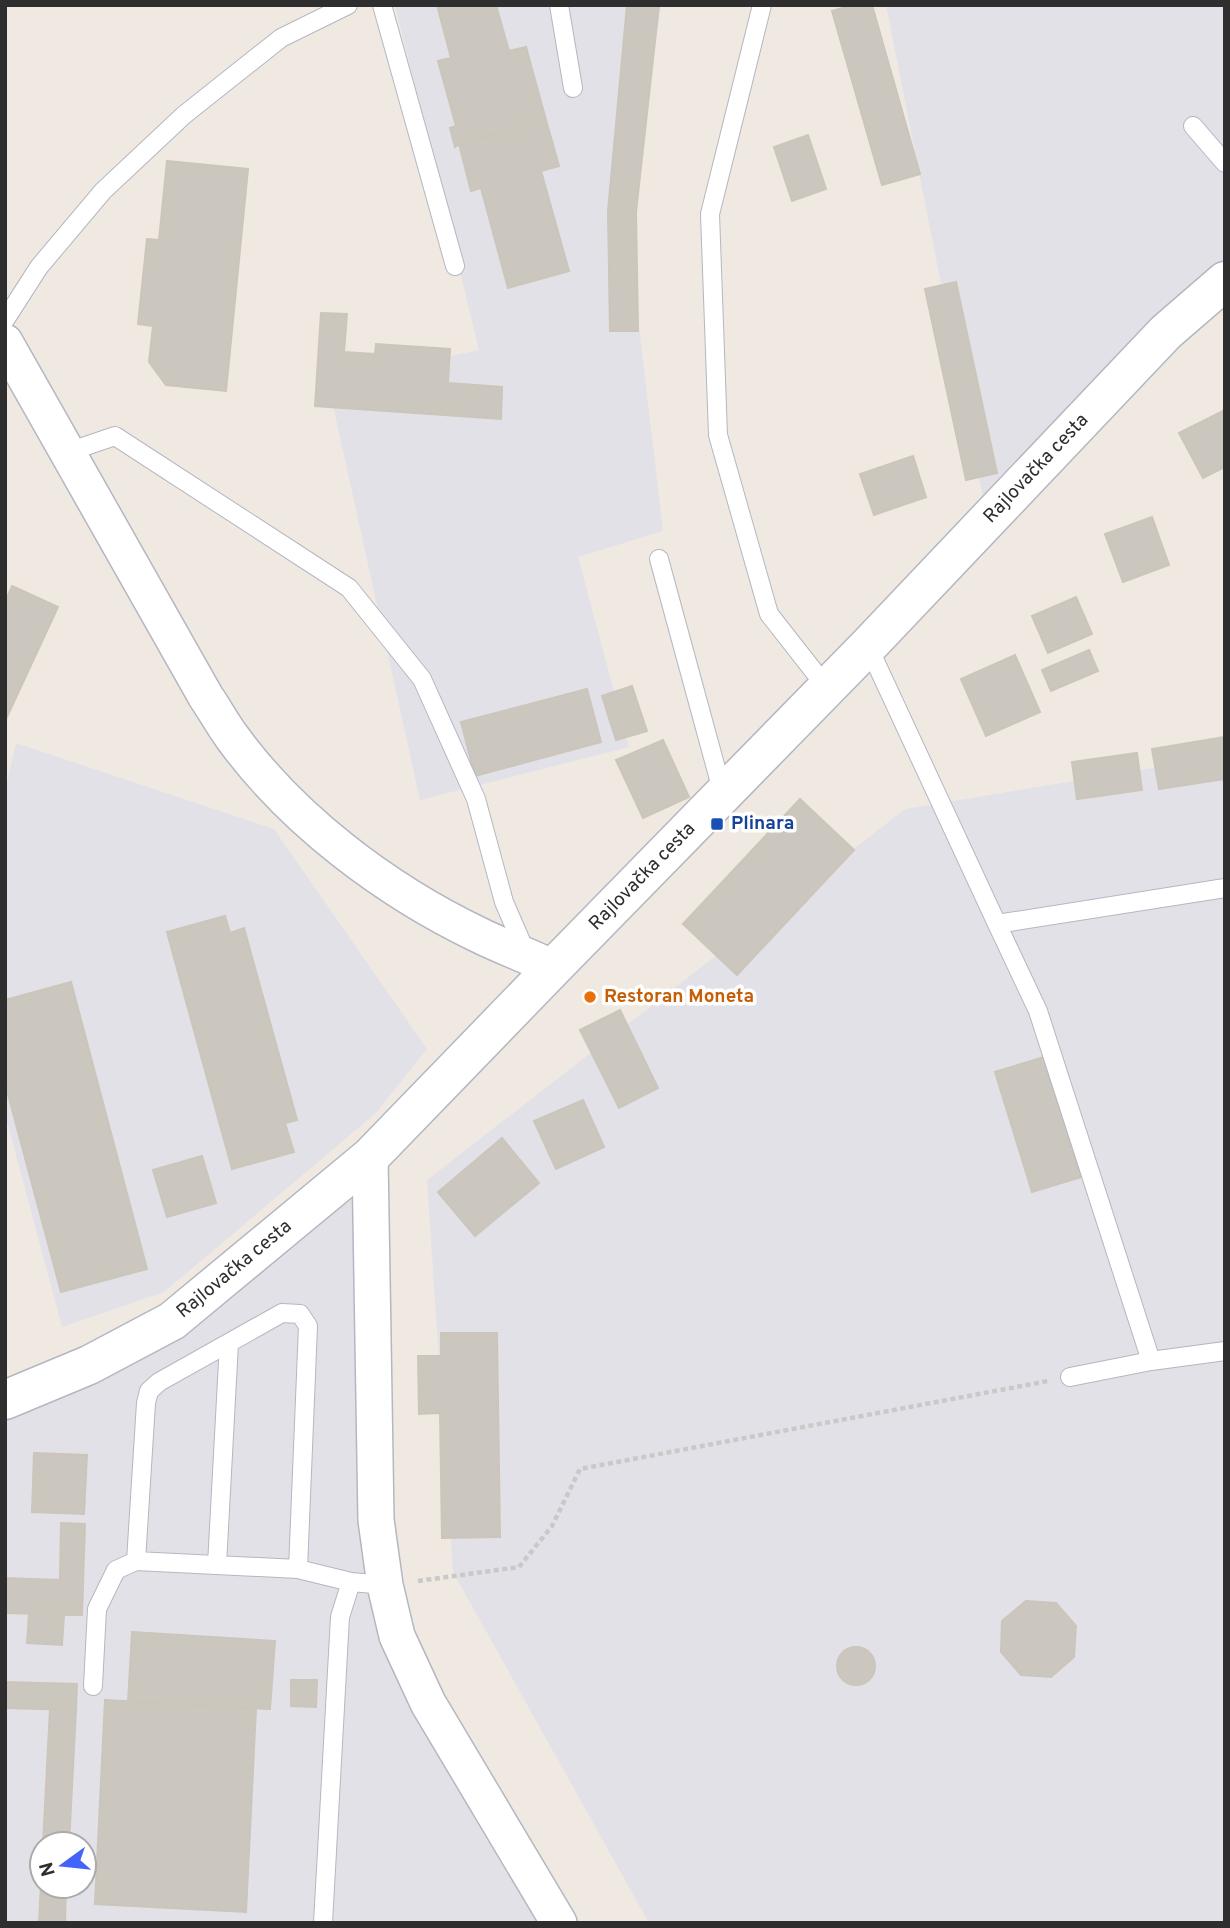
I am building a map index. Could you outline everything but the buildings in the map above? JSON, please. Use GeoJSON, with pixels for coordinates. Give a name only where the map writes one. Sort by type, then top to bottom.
{"type":"FeatureCollection","features":[{"type":"Feature","properties":{"kind":"street","name":"Rajlovačka cesta"},"geometry":{"type":"LineString","coordinates":[[5,1400],[89,1365],[172,1321],[370,1157],[540,962],[723,794],[868,646],[1166,332],[1225,281]]}},
{"type":"Feature","properties":{"kind":"street"},"geometry":{"type":"LineString","coordinates":[[5,342],[206,697],[232,737],[263,775],[318,830],[367,868],[416,901],[480,936],[540,962]]}},
{"type":"Feature","properties":{"kind":"street"},"geometry":{"type":"LineString","coordinates":[[370,1157],[376,1520],[368,1584],[397,1636],[428,1703],[559,1923]]}},
{"type":"Feature","properties":{"kind":"lane"},"geometry":{"type":"LineString","coordinates":[[5,320],[39,267],[103,191],[184,115],[281,38],[348,5]]}},
{"type":"Feature","properties":{"kind":"lane"},"geometry":{"type":"LineString","coordinates":[[383,5],[455,265]]}},
{"type":"Feature","properties":{"kind":"lane"},"geometry":{"type":"LineString","coordinates":[[559,5],[573,88]]}},
{"type":"Feature","properties":{"kind":"lane"},"geometry":{"type":"LineString","coordinates":[[762,5],[710,214],[718,436],[769,614],[827,688]]}},
{"type":"Feature","properties":{"kind":"lane"},"geometry":{"type":"LineString","coordinates":[[1193,126],[1225,163]]}},
{"type":"Feature","properties":{"kind":"lane"},"geometry":{"type":"LineString","coordinates":[[68,452],[115,436],[349,588],[422,679],[476,799],[504,902],[540,962]]}},
{"type":"Feature","properties":{"kind":"lane"},"geometry":{"type":"LineString","coordinates":[[659,559],[723,794]]}},
{"type":"Feature","properties":{"kind":"lane"},"geometry":{"type":"LineString","coordinates":[[868,646],[1038,1010],[1151,1361]]}},
{"type":"Feature","properties":{"kind":"lane"},"geometry":{"type":"LineString","coordinates":[[996,924],[1225,888]]}},
{"type":"Feature","properties":{"kind":"lane"},"geometry":{"type":"LineString","coordinates":[[136,1561],[149,1391],[159,1382],[282,1313],[300,1314],[308,1326],[298,1569]]}},
{"type":"Feature","properties":{"kind":"lane"},"geometry":{"type":"LineString","coordinates":[[217,1565],[229,1343]]}},
{"type":"Feature","properties":{"kind":"lane"},"geometry":{"type":"LineString","coordinates":[[1070,1377],[1151,1361],[1225,1351]]}},
{"type":"Feature","properties":{"kind":"lane"},"geometry":{"type":"LineString","coordinates":[[93,1686],[97,1609],[116,1570],[136,1561],[298,1569],[368,1584],[340,1617],[323,1923]]}},
{"type":"Feature","properties":{"kind":"path"},"geometry":{"type":"LineString","coordinates":[[368,1584],[519,1567],[552,1526],[580,1469],[1070,1377]]}},
{"type":"Feature","properties":{"kind":"shaded area"},"geometry":{"type":"Polygon","coordinates":[[[395,5],[661,5],[629,241],[663,531],[578,557],[629,747],[420,800],[328,383],[479,350],[395,5]]]}},
{"type":"Feature","properties":{"kind":"shaded area"},"geometry":{"type":"Polygon","coordinates":[[[886,5],[1225,5],[1225,290],[989,528],[886,5]]]}},
{"type":"Feature","properties":{"kind":"shaded area"},"geometry":{"type":"Polygon","coordinates":[[[16,743],[274,829],[427,1049],[375,1114],[164,1292],[62,1327],[5,1114],[5,791],[16,743]]]}},
{"type":"Feature","properties":{"kind":"shaded area"},"geometry":{"type":"Polygon","coordinates":[[[1225,756],[1225,1923],[649,1923],[453,1572],[427,1180],[905,809],[1225,756]]]}},
{"type":"Feature","properties":{"kind":"shaded area"},"geometry":{"type":"Polygon","coordinates":[[[370,1157],[385,1585],[559,1923],[5,1923],[5,1400],[89,1365],[370,1157]]]}},
{"type":"Feature","properties":{"kind":"place","name":"Plinara"},"geometry":{"type":"Point","coordinates":[717,824]}},
{"type":"Feature","properties":{"kind":"place","name":"Restoran Moneta"},"geometry":{"type":"Point","coordinates":[590,997]}}]}
